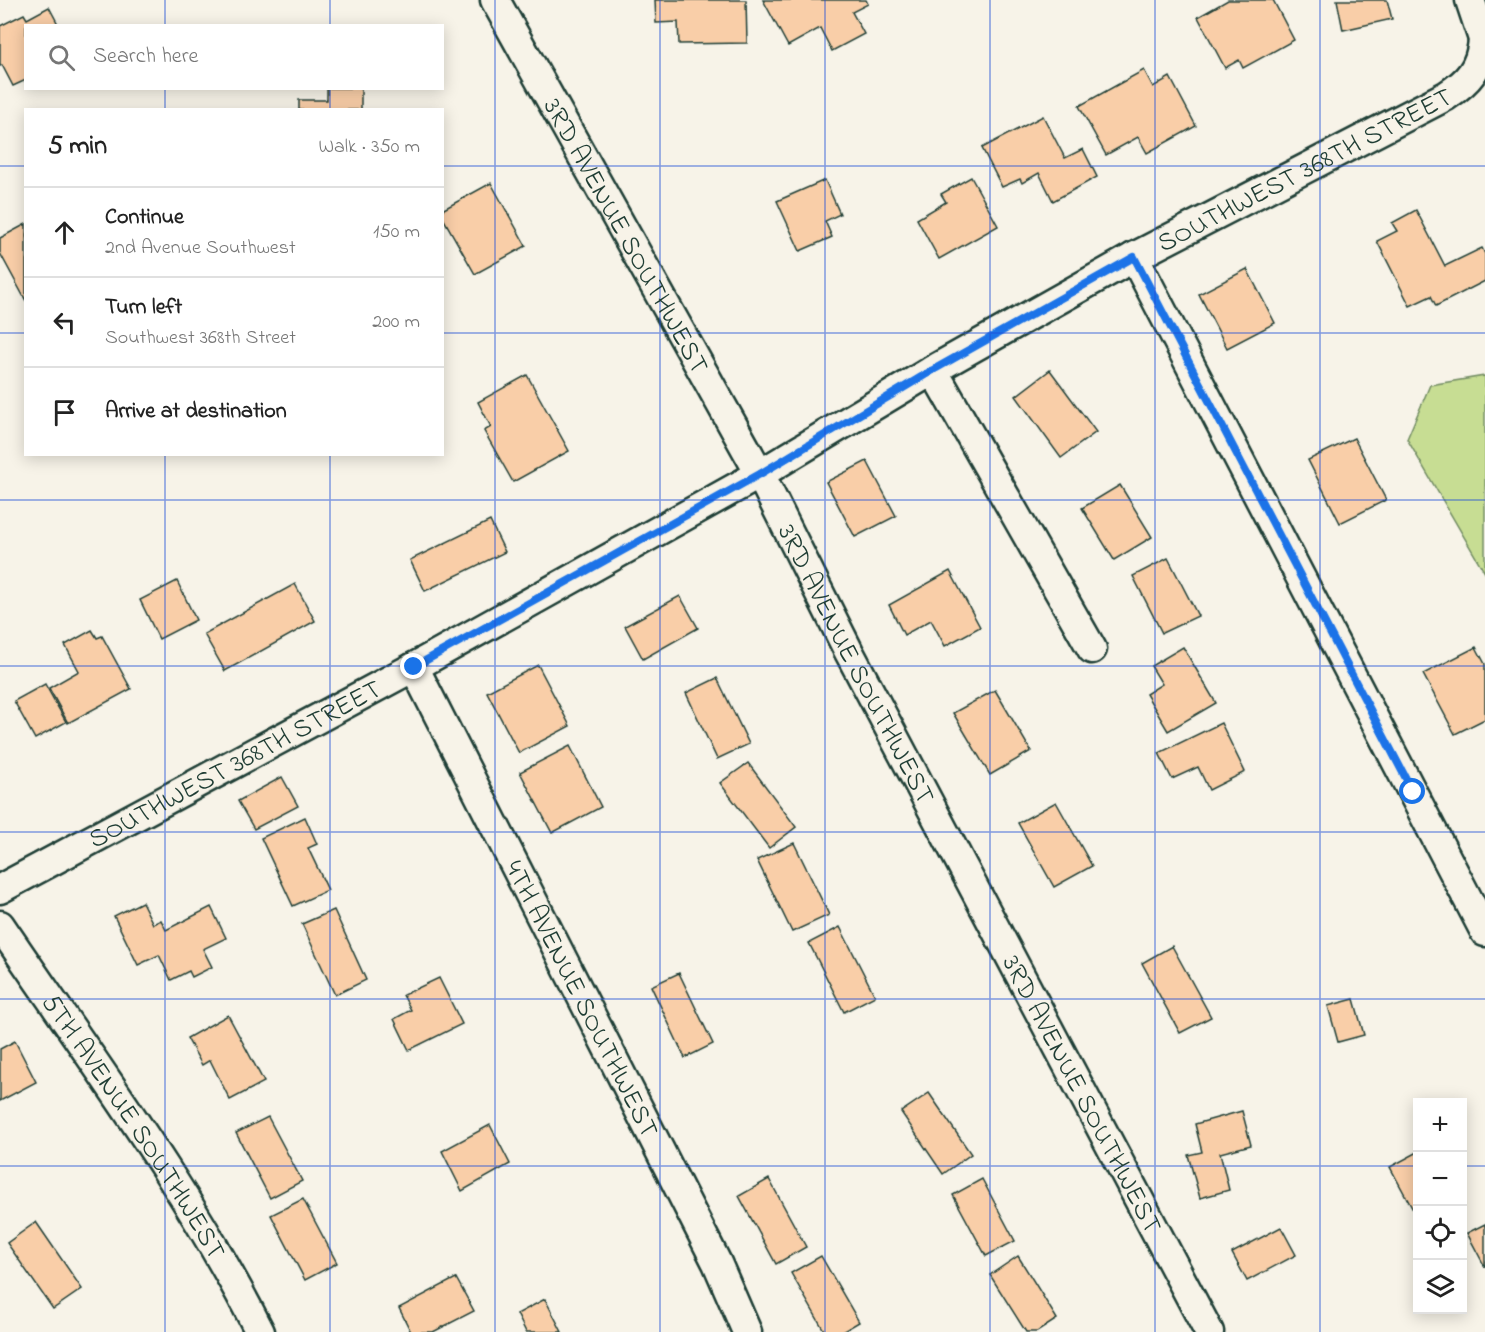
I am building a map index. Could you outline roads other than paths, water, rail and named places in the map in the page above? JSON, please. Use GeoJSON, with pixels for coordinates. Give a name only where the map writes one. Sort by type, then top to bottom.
{"type":"FeatureCollection","features":[{"type":"Feature","properties":{"kind":"street","name":"3RD AVENUE SOUTHWEST"},"geometry":{"type":"LineString","coordinates":[[495,0],[760,474],[855,663],[1209,1332]]}},
{"type":"Feature","properties":{"kind":"street"},"geometry":{"type":"LineString","coordinates":[[1470,0],[1484,43]]}},
{"type":"Feature","properties":{"kind":"street","name":"SOUTHWEST 368TH STREET"},"geometry":{"type":"LineString","coordinates":[[0,889],[414,667],[760,474],[933,370],[1134,257],[1446,96],[1464,85],[1475,72],[1484,43]]}},
{"type":"Feature","properties":{"kind":"street"},"geometry":{"type":"LineString","coordinates":[[1134,257],[1485,932]]}},
{"type":"Feature","properties":{"kind":"street"},"geometry":{"type":"LineString","coordinates":[[933,370],[1092,649]]}},
{"type":"Feature","properties":{"kind":"street","name":"4TH AVENUE SOUTHWEST"},"geometry":{"type":"LineString","coordinates":[[414,667],[717,1263],[747,1332]]}},
{"type":"Feature","properties":{"kind":"street","name":"5TH AVENUE SOUTHWEST"},"geometry":{"type":"LineString","coordinates":[[0,925],[165,1168],[236,1285],[260,1332]]}}]}
